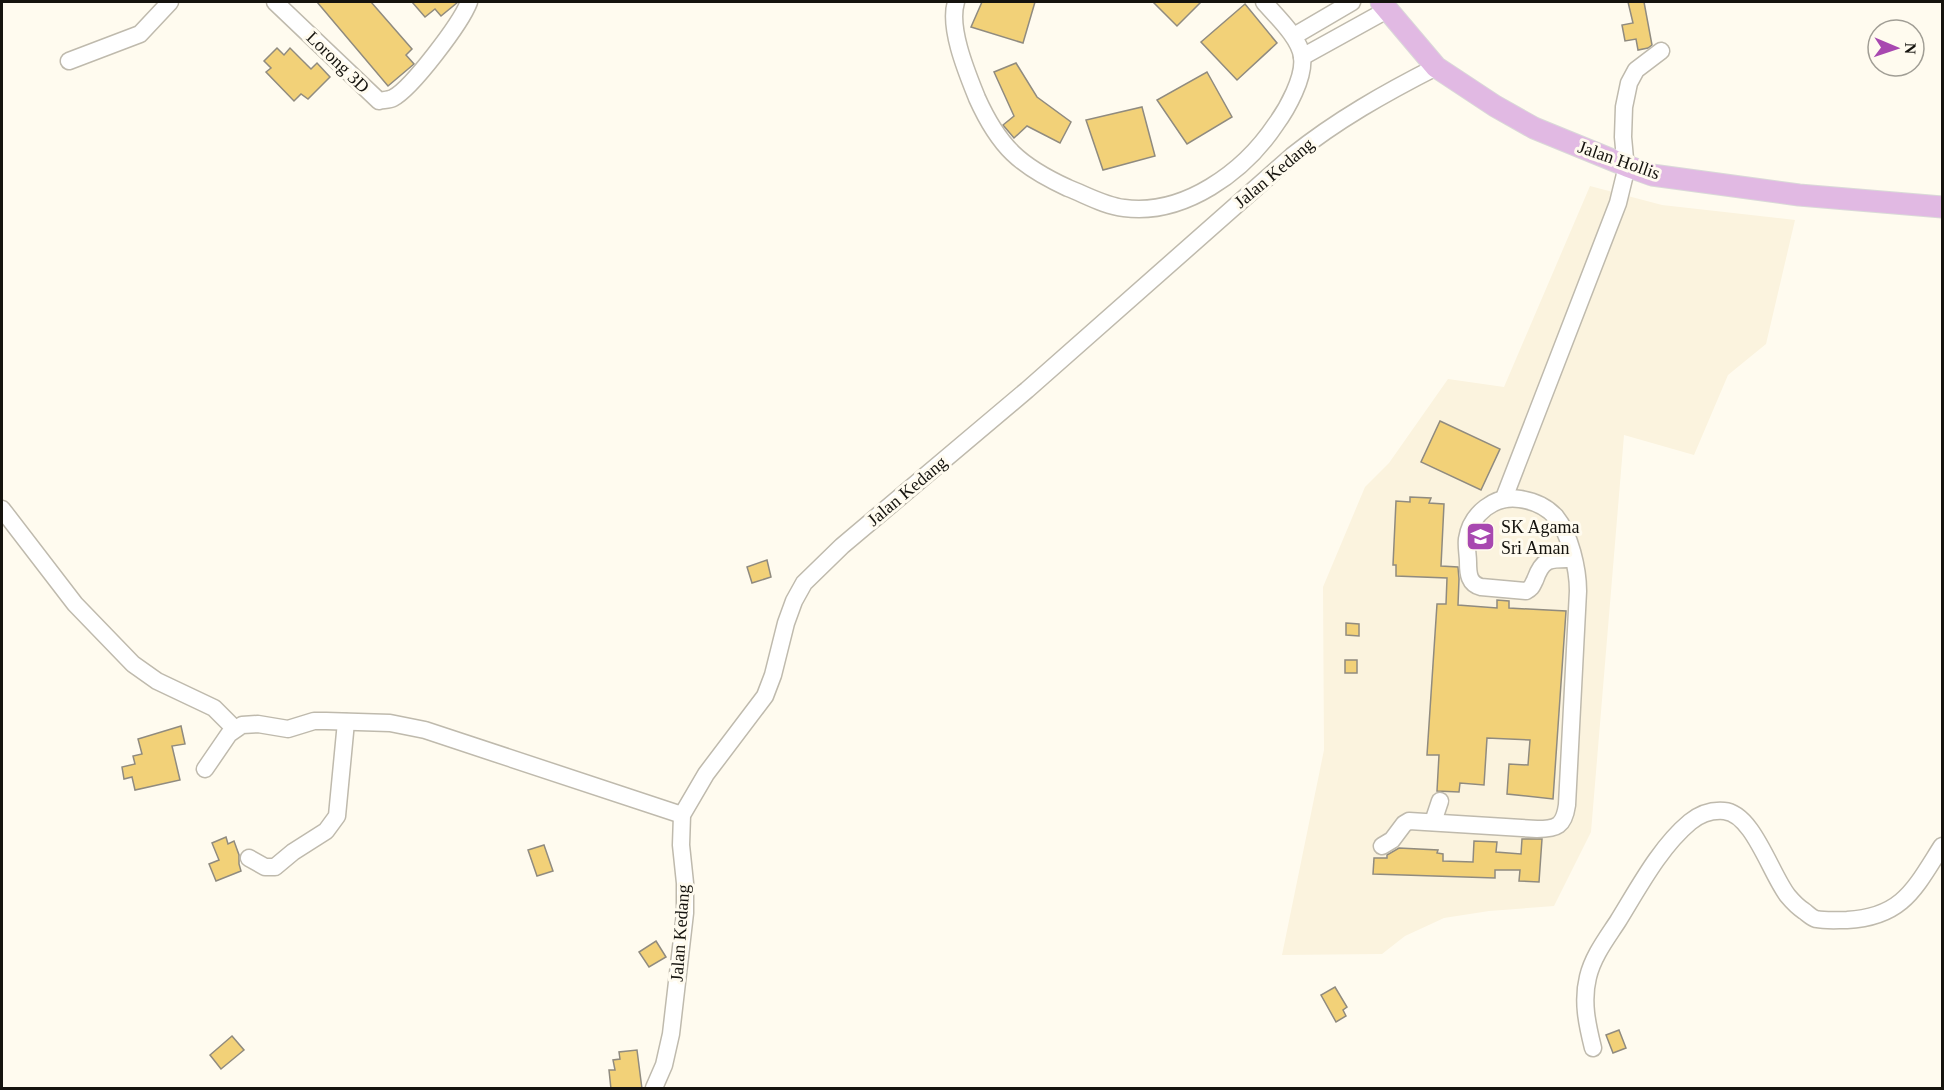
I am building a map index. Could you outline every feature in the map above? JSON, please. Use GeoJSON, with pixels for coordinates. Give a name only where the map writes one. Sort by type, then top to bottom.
{"type":"FeatureCollection","features":[{"type":"Feature","properties":{"kind":"main road","name":"Jalan Hollis"},"geometry":{"type":"LineString","coordinates":[[1384,6],[1436,67],[1495,106],[1534,128],[1627,166],[1652,175],[1799,195],[1942,207]]}},
{"type":"Feature","properties":{"kind":"street"},"geometry":{"type":"LineString","coordinates":[[69,61],[140,34],[170,2]]}},
{"type":"Feature","properties":{"kind":"street","name":"Lorong 3D"},"geometry":{"type":"LineString","coordinates":[[275,2],[379,101],[392,99],[408,85],[442,45],[469,2]]}},
{"type":"Feature","properties":{"kind":"street"},"geometry":{"type":"LineString","coordinates":[[956,2],[954,9],[957,40],[972,86],[984,114],[1004,144],[1018,160],[1042,176],[1095,199],[1123,208],[1156,208],[1178,203],[1206,189],[1233,171],[1267,138],[1286,111],[1298,83],[1302,57],[1294,36],[1264,2]]}},
{"type":"Feature","properties":{"kind":"street"},"geometry":{"type":"LineString","coordinates":[[1294,36],[1352,2]]}},
{"type":"Feature","properties":{"kind":"street"},"geometry":{"type":"LineString","coordinates":[[1302,57],[1384,6]]}},
{"type":"Feature","properties":{"kind":"street"},"geometry":{"type":"LineString","coordinates":[[1504,498],[1618,203],[1627,166],[1623,137],[1624,108],[1629,83],[1636,70],[1661,51]]}},
{"type":"Feature","properties":{"kind":"street","name":"Jalan Kedang"},"geometry":{"type":"LineString","coordinates":[[654,1089],[664,1065],[671,1034],[686,913],[681,845],[682,815],[706,774],[765,696],[786,623],[804,583],[842,546],[1027,390],[1299,150],[1330,127],[1384,93],[1436,67]]}},
{"type":"Feature","properties":{"kind":"street"},"geometry":{"type":"LineString","coordinates":[[1382,846],[1392,840],[1404,824],[1416,820],[1546,829],[1557,826],[1565,815],[1578,591],[1578,572],[1566,534],[1556,517],[1537,502],[1504,498],[1487,506],[1478,515],[1467,538],[1468,572],[1476,586],[1526,591],[1532,587],[1539,568],[1544,563],[1556,559],[1573,559]]}},
{"type":"Feature","properties":{"kind":"street"},"geometry":{"type":"LineString","coordinates":[[2,509],[75,604],[133,664],[157,681],[214,708],[235,729]]}},
{"type":"Feature","properties":{"kind":"street"},"geometry":{"type":"LineString","coordinates":[[205,769],[235,729],[249,724],[281,729],[314,722],[390,723],[425,730],[682,815]]}},
{"type":"Feature","properties":{"kind":"street"},"geometry":{"type":"LineString","coordinates":[[249,858],[265,867],[275,867],[333,824],[340,806],[346,722]]}},
{"type":"Feature","properties":{"kind":"street"},"geometry":{"type":"LineString","coordinates":[[1439,822],[1444,801]]}},
{"type":"Feature","properties":{"kind":"street"},"geometry":{"type":"LineString","coordinates":[[1593,1048],[1585,1009],[1588,977],[1593,961],[1653,867],[1678,834],[1702,813],[1725,811],[1740,818],[1749,828],[1787,894],[1814,918],[1834,920],[1881,915],[1895,907],[1916,885],[1942,846]]}},
{"type":"Feature","properties":{"kind":"shaded area","name":"SK Agama Sri Aman"},"geometry":{"type":"Polygon","coordinates":[[[1590,186],[1662,205],[1795,220],[1766,344],[1728,375],[1694,455],[1624,435],[1591,832],[1554,906],[1489,911],[1444,918],[1405,936],[1382,954],[1282,955],[1324,750],[1323,587],[1365,487],[1389,463],[1448,379],[1504,387],[1590,186]]]}},
{"type":"Feature","properties":{"kind":"building"},"geometry":{"type":"Polygon","coordinates":[[[317,2],[371,2],[412,49],[406,55],[414,64],[388,86],[317,2]]]}},
{"type":"Feature","properties":{"kind":"building"},"geometry":{"type":"Polygon","coordinates":[[[412,2],[458,2],[441,16],[435,9],[425,17],[412,2]]]}},
{"type":"Feature","properties":{"kind":"building"},"geometry":{"type":"Polygon","coordinates":[[[982,2],[1035,2],[1023,43],[971,27],[982,2]]]}},
{"type":"Feature","properties":{"kind":"building"},"geometry":{"type":"Polygon","coordinates":[[[1153,2],[1201,2],[1177,26],[1153,2]]]}},
{"type":"Feature","properties":{"kind":"building"},"geometry":{"type":"Polygon","coordinates":[[[1628,2],[1644,2],[1652,45],[1648,48],[1638,50],[1636,39],[1625,41],[1622,25],[1633,23],[1628,2]]]}},
{"type":"Feature","properties":{"kind":"building"},"geometry":{"type":"Polygon","coordinates":[[[1245,4],[1277,43],[1237,80],[1201,42],[1245,4]]]}},
{"type":"Feature","properties":{"kind":"building"},"geometry":{"type":"Polygon","coordinates":[[[277,48],[284,55],[290,48],[311,69],[317,63],[330,77],[308,99],[301,94],[294,101],[266,72],[271,68],[264,61],[277,48]]]}},
{"type":"Feature","properties":{"kind":"building"},"geometry":{"type":"Polygon","coordinates":[[[1016,63],[1037,97],[1071,122],[1060,143],[1027,126],[1014,138],[1003,125],[1014,116],[994,72],[1016,63]]]}},
{"type":"Feature","properties":{"kind":"building"},"geometry":{"type":"Polygon","coordinates":[[[1207,72],[1232,117],[1187,144],[1157,100],[1207,72]]]}},
{"type":"Feature","properties":{"kind":"building"},"geometry":{"type":"Polygon","coordinates":[[[1142,107],[1155,156],[1103,170],[1086,120],[1142,107]]]}},
{"type":"Feature","properties":{"kind":"building"},"geometry":{"type":"Polygon","coordinates":[[[1440,421],[1500,449],[1481,490],[1421,462],[1440,421]]]}},
{"type":"Feature","properties":{"kind":"building"},"geometry":{"type":"Polygon","coordinates":[[[1410,497],[1431,498],[1429,503],[1444,504],[1441,566],[1458,567],[1458,605],[1497,608],[1497,600],[1509,601],[1509,608],[1566,611],[1553,799],[1507,794],[1509,764],[1528,765],[1530,740],[1487,738],[1484,785],[1460,783],[1459,792],[1437,791],[1439,755],[1427,755],[1437,604],[1446,604],[1447,578],[1396,576],[1396,565],[1393,565],[1396,501],[1410,502],[1410,497]]]}},
{"type":"Feature","properties":{"kind":"building"},"geometry":{"type":"Polygon","coordinates":[[[767,560],[771,577],[752,583],[747,567],[767,560]]]}},
{"type":"Feature","properties":{"kind":"building"},"geometry":{"type":"Polygon","coordinates":[[[1346,623],[1359,624],[1359,636],[1346,635],[1346,623]]]}},
{"type":"Feature","properties":{"kind":"building"},"geometry":{"type":"Polygon","coordinates":[[[1345,660],[1357,660],[1357,673],[1345,673],[1345,660]]]}},
{"type":"Feature","properties":{"kind":"building"},"geometry":{"type":"Polygon","coordinates":[[[181,726],[185,744],[172,746],[180,780],[135,790],[132,777],[124,779],[122,767],[135,764],[133,756],[142,754],[138,739],[181,726]]]}},
{"type":"Feature","properties":{"kind":"building"},"geometry":{"type":"Polygon","coordinates":[[[226,837],[228,844],[234,841],[241,871],[216,881],[209,864],[219,860],[212,843],[226,837]]]}},
{"type":"Feature","properties":{"kind":"building"},"geometry":{"type":"Polygon","coordinates":[[[1522,839],[1542,839],[1539,882],[1519,881],[1520,870],[1495,870],[1495,878],[1373,874],[1374,858],[1387,858],[1387,855],[1399,848],[1438,850],[1437,853],[1443,854],[1443,861],[1473,862],[1474,841],[1497,842],[1496,852],[1521,854],[1522,839]]]}},
{"type":"Feature","properties":{"kind":"building"},"geometry":{"type":"Polygon","coordinates":[[[544,845],[553,871],[537,876],[528,850],[544,845]]]}},
{"type":"Feature","properties":{"kind":"building"},"geometry":{"type":"Polygon","coordinates":[[[656,941],[666,957],[649,967],[639,952],[656,941]]]}},
{"type":"Feature","properties":{"kind":"building"},"geometry":{"type":"Polygon","coordinates":[[[1335,987],[1347,1007],[1343,1010],[1346,1016],[1336,1022],[1321,995],[1335,987]]]}},
{"type":"Feature","properties":{"kind":"building"},"geometry":{"type":"Polygon","coordinates":[[[1619,1030],[1626,1048],[1613,1053],[1606,1035],[1619,1030]]]}},
{"type":"Feature","properties":{"kind":"building"},"geometry":{"type":"Polygon","coordinates":[[[232,1036],[244,1050],[221,1069],[210,1055],[232,1036]]]}},
{"type":"Feature","properties":{"kind":"building"},"geometry":{"type":"Polygon","coordinates":[[[637,1050],[642,1089],[611,1089],[609,1070],[615,1070],[613,1060],[620,1059],[619,1052],[637,1050]]]}},
{"type":"Feature","properties":{"kind":"place","name":"SK Agama Sri Aman"},"geometry":{"type":"Point","coordinates":[1480,537]}}]}
